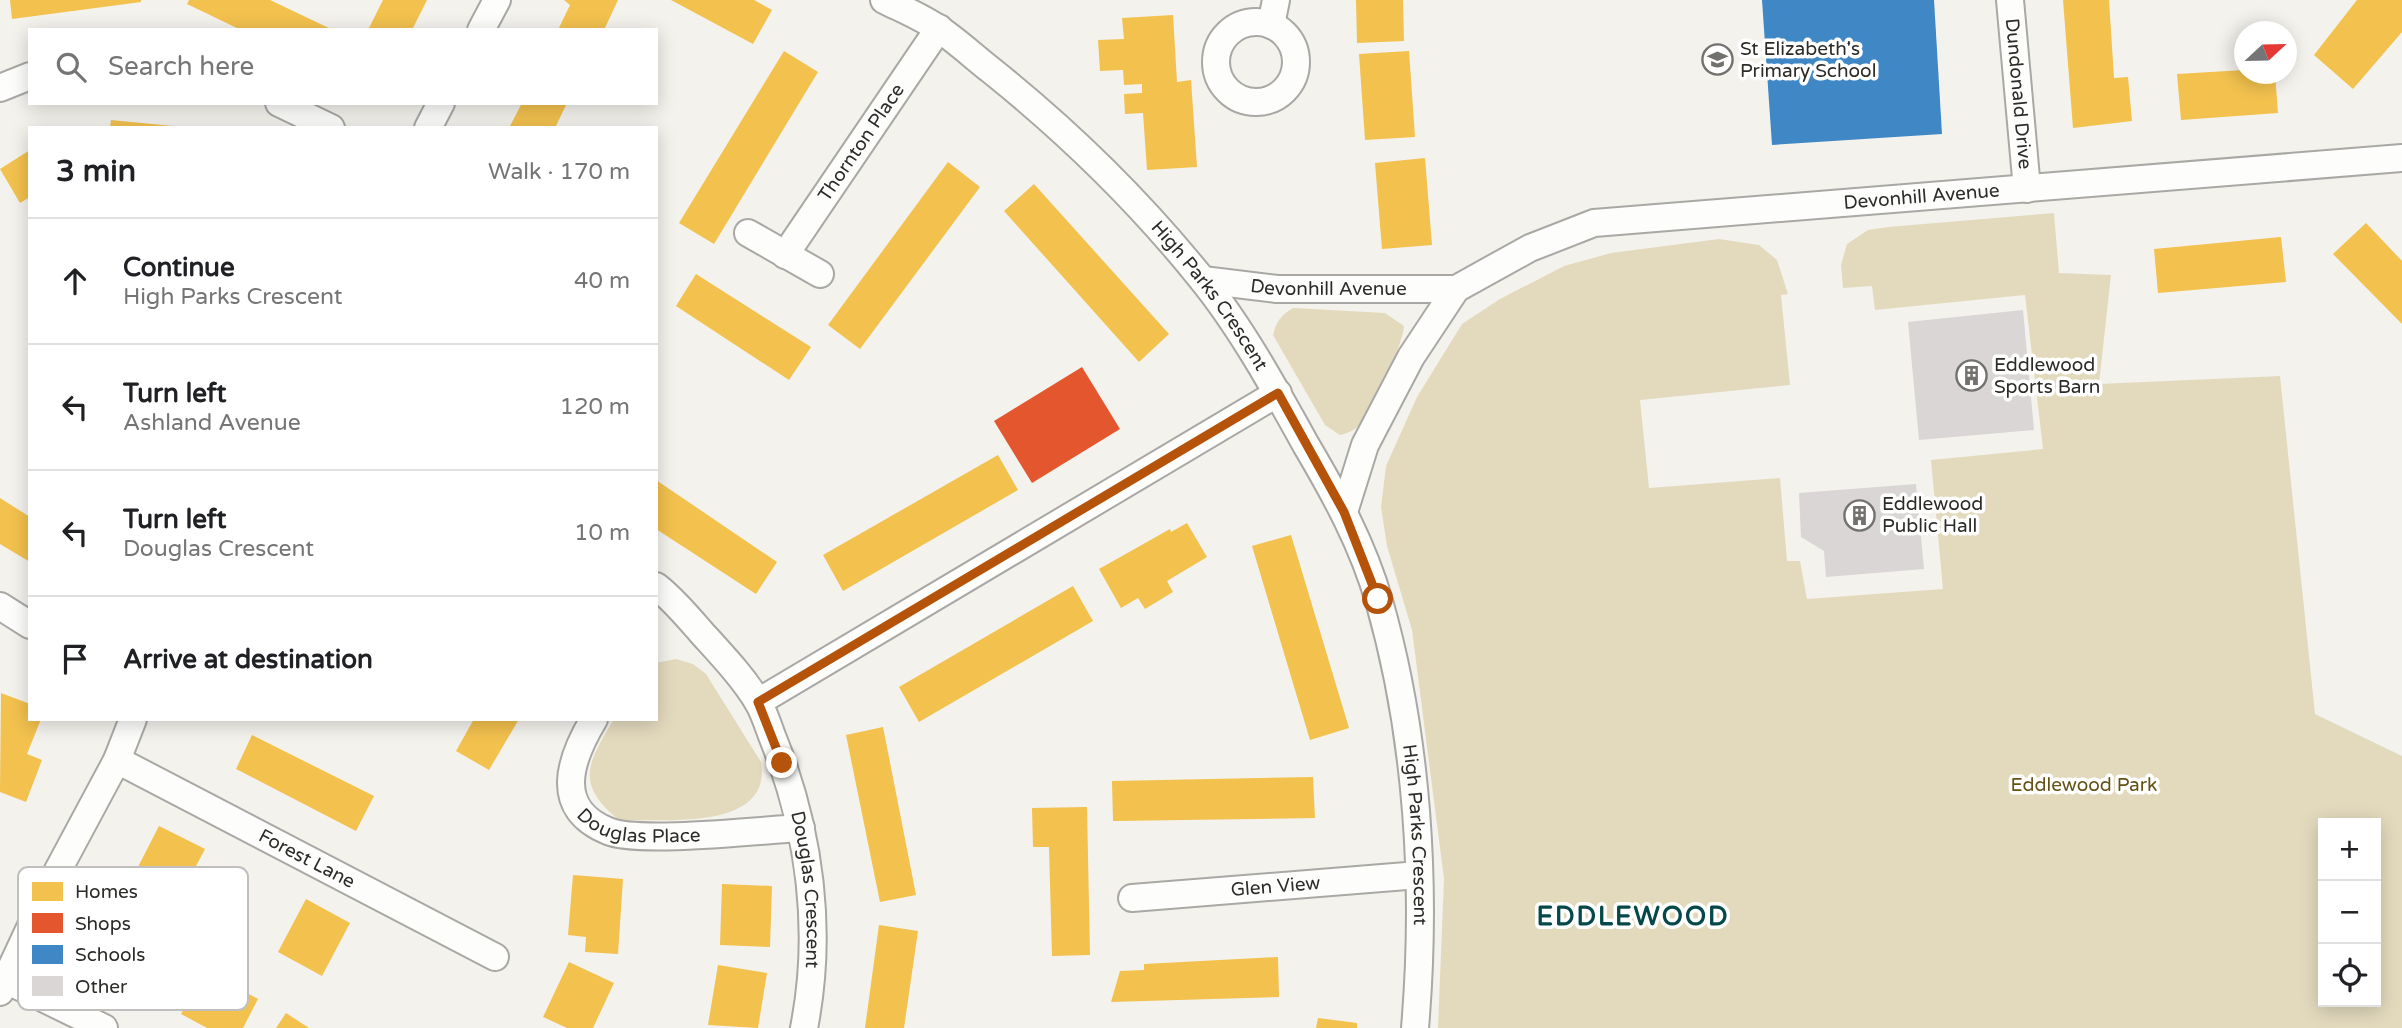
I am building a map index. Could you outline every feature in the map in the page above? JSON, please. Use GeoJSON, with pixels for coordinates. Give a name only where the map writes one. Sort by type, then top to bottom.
{"type":"FeatureCollection","features":[{"type":"Feature","properties":{"kind":"street"},"geometry":{"type":"LineString","coordinates":[[482,28],[497,0]]}},
{"type":"Feature","properties":{"kind":"street","name":"High Parks Crescent"},"geometry":{"type":"LineString","coordinates":[[884,0],[939,29],[1042,112],[1129,196],[1203,280],[1278,393],[1344,512],[1378,599],[1400,696],[1413,788],[1419,875],[1419,978],[1415,1028]]}},
{"type":"Feature","properties":{"kind":"street","name":"Dundonald Drive"},"geometry":{"type":"LineString","coordinates":[[2010,0],[2027,189]]}},
{"type":"Feature","properties":{"kind":"street","name":"Thornton Place"},"geometry":{"type":"LineString","coordinates":[[785,255],[939,29]]}},
{"type":"Feature","properties":{"kind":"street"},"geometry":{"type":"LineString","coordinates":[[0,88],[28,77]]}},
{"type":"Feature","properties":{"kind":"street"},"geometry":{"type":"LineString","coordinates":[[283,105],[327,126]]}},
{"type":"Feature","properties":{"kind":"street"},"geometry":{"type":"LineString","coordinates":[[429,126],[440,105]]}},
{"type":"Feature","properties":{"kind":"street","name":"Devonhill Avenue"},"geometry":{"type":"LineString","coordinates":[[1344,512],[1365,445],[1411,357],[1456,289],[1530,248],[1594,223],[2402,158]]}},
{"type":"Feature","properties":{"kind":"street"},"geometry":{"type":"LineString","coordinates":[[748,233],[820,274]]}},
{"type":"Feature","properties":{"kind":"street","name":"Devonhill Avenue"},"geometry":{"type":"LineString","coordinates":[[1203,280],[1277,289],[1456,289]]}},
{"type":"Feature","properties":{"kind":"street"},"geometry":{"type":"LineString","coordinates":[[758,702],[1278,393]]}},
{"type":"Feature","properties":{"kind":"street","name":"Douglas Crescent"},"geometry":{"type":"LineString","coordinates":[[661,600],[758,702],[782,763],[801,828],[811,883],[815,946],[804,1028]]}},
{"type":"Feature","properties":{"kind":"street"},"geometry":{"type":"LineString","coordinates":[[0,606],[28,624]]}},
{"type":"Feature","properties":{"kind":"street"},"geometry":{"type":"LineString","coordinates":[[60,867],[117,760],[132,721]]}},
{"type":"Feature","properties":{"kind":"street","name":"Douglas Place"},"geometry":{"type":"LineString","coordinates":[[593,721],[573,759],[570,784],[576,805],[590,821],[610,832],[638,836],[801,828]]}},
{"type":"Feature","properties":{"kind":"street","name":"Forest Lane"},"geometry":{"type":"LineString","coordinates":[[117,760],[495,957]]}},
{"type":"Feature","properties":{"kind":"street","name":"Glen View"},"geometry":{"type":"LineString","coordinates":[[1132,898],[1419,875]]}},
{"type":"Feature","properties":{"kind":"street"},"geometry":{"type":"LineString","coordinates":[[3,986],[18,954]]}},
{"type":"Feature","properties":{"kind":"street"},"geometry":{"type":"LineString","coordinates":[[61,1010],[104,1028]]}},
{"type":"Feature","properties":{"kind":"green space","name":"Eddlewood Park"},"geometry":{"type":"Polygon","coordinates":[[[2054,213],[2059,273],[2111,275],[2099,384],[2280,376],[2315,714],[2402,756],[2402,1028],[1438,1028],[1444,879],[1412,630],[1387,546],[1381,507],[1386,466],[1417,397],[1462,324],[1500,299],[1564,266],[1611,253],[1719,239],[1759,245],[1777,260],[1788,294],[1781,295],[1790,385],[1640,400],[1649,488],[1780,478],[1787,561],[1800,561],[1807,599],[1943,589],[1931,460],[2043,449],[2025,295],[1875,310],[1872,286],[1843,288],[1841,265],[1847,244],[1868,230],[2054,213]]]}},
{"type":"Feature","properties":{"kind":"green space"},"geometry":{"type":"Polygon","coordinates":[[[1293,308],[1385,313],[1404,326],[1399,347],[1379,392],[1364,418],[1351,432],[1340,435],[1325,425],[1273,335],[1280,319],[1293,308]]]}},
{"type":"Feature","properties":{"kind":"green space"},"geometry":{"type":"Polygon","coordinates":[[[676,659],[693,664],[706,674],[761,762],[760,785],[750,800],[733,811],[686,820],[619,820],[596,795],[591,783],[592,761],[613,721],[658,721],[658,663],[676,659]]]}},
{"type":"Feature","properties":{"kind":"building: Homes"},"geometry":{"type":"Polygon","coordinates":[[[10,0],[141,0],[141,2],[12,19],[10,0]]]}},
{"type":"Feature","properties":{"kind":"building: Homes"},"geometry":{"type":"Polygon","coordinates":[[[189,0],[270,0],[329,28],[237,28],[187,4],[189,0]]]}},
{"type":"Feature","properties":{"kind":"building: Homes"},"geometry":{"type":"Polygon","coordinates":[[[383,0],[427,0],[413,28],[369,28],[383,0]]]}},
{"type":"Feature","properties":{"kind":"building: Homes"},"geometry":{"type":"Polygon","coordinates":[[[564,0],[618,0],[605,28],[559,28],[570,5],[564,0]]]}},
{"type":"Feature","properties":{"kind":"building: Homes"},"geometry":{"type":"Polygon","coordinates":[[[671,0],[754,0],[772,10],[753,44],[671,0]]]}},
{"type":"Feature","properties":{"kind":"building: Homes"},"geometry":{"type":"Polygon","coordinates":[[[1356,0],[1403,0],[1404,41],[1357,43],[1356,0]]]}},
{"type":"Feature","properties":{"kind":"building: Homes"},"geometry":{"type":"Polygon","coordinates":[[[2063,0],[2109,0],[2114,78],[2128,77],[2132,121],[2073,128],[2063,0]]]}},
{"type":"Feature","properties":{"kind":"building: Homes"},"geometry":{"type":"Polygon","coordinates":[[[2357,0],[2402,0],[2402,32],[2353,89],[2314,55],[2357,0]]]}},
{"type":"Feature","properties":{"kind":"building: Homes"},"geometry":{"type":"Polygon","coordinates":[[[1173,15],[1177,82],[1191,80],[1197,167],[1147,170],[1143,113],[1125,114],[1124,94],[1142,93],[1142,84],[1124,85],[1123,70],[1100,71],[1098,40],[1124,39],[1122,18],[1173,15]]]}},
{"type":"Feature","properties":{"kind":"building: Homes"},"geometry":{"type":"Polygon","coordinates":[[[784,51],[818,72],[714,244],[679,223],[784,51]]]}},
{"type":"Feature","properties":{"kind":"building: Homes"},"geometry":{"type":"Polygon","coordinates":[[[1409,51],[1415,137],[1365,140],[1359,54],[1409,51]]]}},
{"type":"Feature","properties":{"kind":"building: Homes"},"geometry":{"type":"Polygon","coordinates":[[[2234,71],[2234,84],[2276,84],[2278,113],[2181,120],[2177,74],[2234,71]]]}},
{"type":"Feature","properties":{"kind":"building: Homes"},"geometry":{"type":"Polygon","coordinates":[[[521,105],[566,105],[556,126],[510,126],[521,105]]]}},
{"type":"Feature","properties":{"kind":"building: Homes"},"geometry":{"type":"Polygon","coordinates":[[[111,120],[173,126],[110,126],[111,120]]]}},
{"type":"Feature","properties":{"kind":"building: Homes"},"geometry":{"type":"Polygon","coordinates":[[[28,151],[28,198],[20,203],[0,169],[28,151]]]}},
{"type":"Feature","properties":{"kind":"building: Homes"},"geometry":{"type":"Polygon","coordinates":[[[1425,158],[1432,245],[1382,249],[1375,163],[1425,158]]]}},
{"type":"Feature","properties":{"kind":"building: Homes"},"geometry":{"type":"Polygon","coordinates":[[[948,162],[980,187],[860,349],[828,325],[948,162]]]}},
{"type":"Feature","properties":{"kind":"building: Homes"},"geometry":{"type":"Polygon","coordinates":[[[1034,184],[1169,334],[1139,362],[1004,211],[1034,184]]]}},
{"type":"Feature","properties":{"kind":"building: Homes"},"geometry":{"type":"Polygon","coordinates":[[[2366,223],[2402,261],[2402,324],[2333,254],[2366,223]]]}},
{"type":"Feature","properties":{"kind":"building: Homes"},"geometry":{"type":"Polygon","coordinates":[[[2281,237],[2286,282],[2158,293],[2154,249],[2281,237]]]}},
{"type":"Feature","properties":{"kind":"building: Homes"},"geometry":{"type":"Polygon","coordinates":[[[696,274],[811,347],[789,380],[676,306],[696,274]]]}},
{"type":"Feature","properties":{"kind":"building: Homes"},"geometry":{"type":"Polygon","coordinates":[[[998,455],[1018,490],[843,591],[823,555],[998,455]]]}},
{"type":"Feature","properties":{"kind":"building: Homes"},"geometry":{"type":"Polygon","coordinates":[[[658,481],[777,562],[756,594],[658,530],[658,481]]]}},
{"type":"Feature","properties":{"kind":"building: Homes"},"geometry":{"type":"Polygon","coordinates":[[[0,498],[28,516],[28,561],[0,544],[0,498]]]}},
{"type":"Feature","properties":{"kind":"building: Homes"},"geometry":{"type":"Polygon","coordinates":[[[1187,523],[1207,557],[1167,581],[1173,592],[1145,609],[1138,598],[1121,608],[1099,569],[1170,529],[1171,532],[1187,523]]]}},
{"type":"Feature","properties":{"kind":"building: Homes"},"geometry":{"type":"Polygon","coordinates":[[[1291,535],[1349,728],[1310,740],[1252,546],[1291,535]]]}},
{"type":"Feature","properties":{"kind":"building: Homes"},"geometry":{"type":"Polygon","coordinates":[[[1073,586],[1093,621],[919,722],[899,687],[1073,586]]]}},
{"type":"Feature","properties":{"kind":"building: Homes"},"geometry":{"type":"Polygon","coordinates":[[[1,693],[28,703],[28,721],[40,721],[27,754],[42,760],[26,802],[0,792],[1,693]]]}},
{"type":"Feature","properties":{"kind":"building: Homes"},"geometry":{"type":"Polygon","coordinates":[[[473,721],[518,721],[489,770],[456,751],[473,721]]]}},
{"type":"Feature","properties":{"kind":"building: Homes"},"geometry":{"type":"Polygon","coordinates":[[[883,727],[916,895],[880,902],[846,735],[883,727]]]}},
{"type":"Feature","properties":{"kind":"building: Homes"},"geometry":{"type":"Polygon","coordinates":[[[252,735],[374,796],[356,831],[236,769],[252,735]]]}},
{"type":"Feature","properties":{"kind":"building: Homes"},"geometry":{"type":"Polygon","coordinates":[[[1313,777],[1315,818],[1113,821],[1112,781],[1313,777]]]}},
{"type":"Feature","properties":{"kind":"building: Homes"},"geometry":{"type":"Polygon","coordinates":[[[1087,807],[1090,955],[1052,956],[1049,847],[1033,847],[1032,808],[1087,807]]]}},
{"type":"Feature","properties":{"kind":"building: Homes"},"geometry":{"type":"Polygon","coordinates":[[[159,826],[205,849],[196,867],[138,867],[159,826]]]}},
{"type":"Feature","properties":{"kind":"building: Homes"},"geometry":{"type":"Polygon","coordinates":[[[573,875],[623,879],[618,954],[585,952],[586,937],[568,935],[573,875]]]}},
{"type":"Feature","properties":{"kind":"building: Homes"},"geometry":{"type":"Polygon","coordinates":[[[722,884],[772,886],[770,947],[720,945],[722,884]]]}},
{"type":"Feature","properties":{"kind":"building: Homes"},"geometry":{"type":"Polygon","coordinates":[[[306,899],[350,923],[322,976],[278,952],[306,899]]]}},
{"type":"Feature","properties":{"kind":"building: Homes"},"geometry":{"type":"Polygon","coordinates":[[[879,925],[918,931],[904,1028],[865,1028],[879,925]]]}},
{"type":"Feature","properties":{"kind":"building: Homes"},"geometry":{"type":"Polygon","coordinates":[[[1278,957],[1279,997],[1111,1002],[1120,971],[1144,970],[1144,964],[1278,957]]]}},
{"type":"Feature","properties":{"kind":"building: Homes"},"geometry":{"type":"Polygon","coordinates":[[[569,962],[614,983],[593,1028],[567,1028],[543,1017],[569,962]]]}},
{"type":"Feature","properties":{"kind":"building: Homes"},"geometry":{"type":"Polygon","coordinates":[[[718,965],[767,973],[758,1028],[708,1025],[718,965]]]}},
{"type":"Feature","properties":{"kind":"building: Homes"},"geometry":{"type":"Polygon","coordinates":[[[248,994],[258,999],[243,1028],[207,1028],[181,1014],[183,1010],[248,1010],[248,994]]]}},
{"type":"Feature","properties":{"kind":"building: Homes"},"geometry":{"type":"Polygon","coordinates":[[[286,1013],[309,1028],[276,1028],[286,1013]]]}},
{"type":"Feature","properties":{"kind":"building: Homes"},"geometry":{"type":"Polygon","coordinates":[[[1318,1018],[1357,1023],[1357,1028],[1316,1028],[1318,1018]]]}},
{"type":"Feature","properties":{"kind":"building: Shops"},"geometry":{"type":"Polygon","coordinates":[[[1082,367],[1120,429],[1032,483],[994,421],[1082,367]]]}},
{"type":"Feature","properties":{"kind":"building: Schools"},"geometry":{"type":"Polygon","coordinates":[[[1762,0],[1934,0],[1942,134],[1772,145],[1762,0]]]}},
{"type":"Feature","properties":{"kind":"building: Other","name":"Eddlewood Sports Barn"},"geometry":{"type":"Polygon","coordinates":[[[2023,310],[2034,430],[1919,440],[1908,322],[2023,310]]]}},
{"type":"Feature","properties":{"kind":"building: Other","name":"Eddlewood Public Hall"},"geometry":{"type":"Polygon","coordinates":[[[1916,484],[1924,569],[1826,577],[1824,551],[1801,537],[1799,493],[1916,484]]]}},
{"type":"Feature","properties":{"kind":"place","name":"St Elizabeth's Primary School"},"geometry":{"type":"Point","coordinates":[1717,60]}},
{"type":"Feature","properties":{"kind":"place","name":"Eddlewood Sports Barn"},"geometry":{"type":"Point","coordinates":[1971,376]}},
{"type":"Feature","properties":{"kind":"place","name":"Eddlewood Public Hall"},"geometry":{"type":"Point","coordinates":[1859,515]}},
{"type":"Feature","properties":{"kind":"district","name":"EDDLEWOOD"},"geometry":{"type":"Point","coordinates":[1633,916]}},
{"type":"Feature","properties":{"kind":"route"},"geometry":{"type":"LineString","coordinates":[[782,763],[758,702],[1278,393],[1344,512],[1378,599]]}}]}
